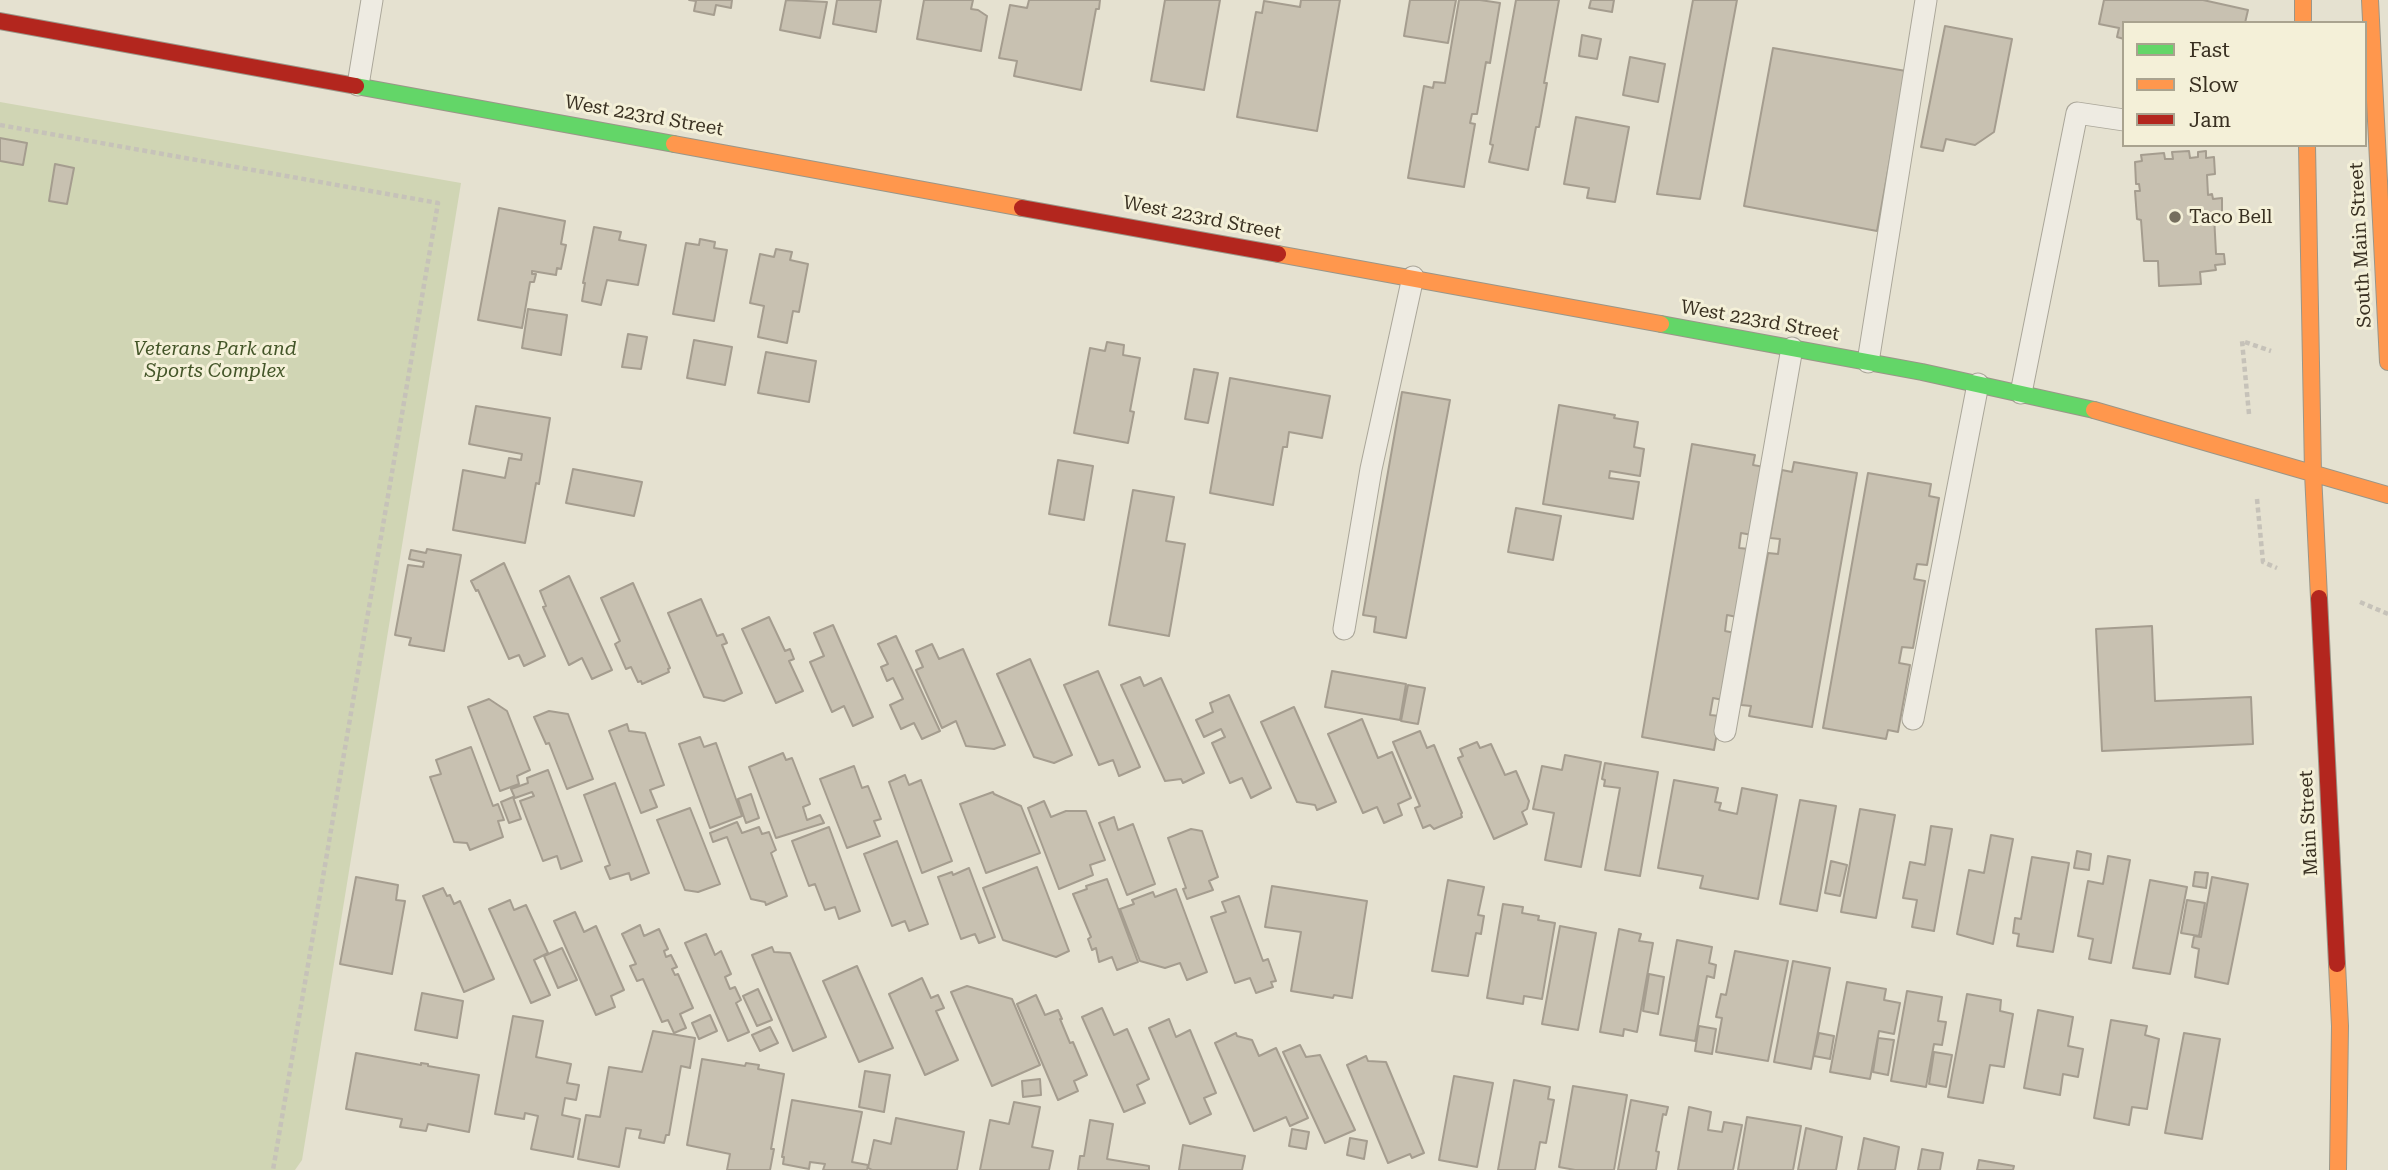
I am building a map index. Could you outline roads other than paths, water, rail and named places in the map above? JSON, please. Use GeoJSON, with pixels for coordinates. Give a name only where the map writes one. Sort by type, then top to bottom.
{"type":"FeatureCollection","features":[{"type":"Feature","properties":{"kind":"main road"},"geometry":{"type":"LineString","coordinates":[[2303,0],[2304,21]]}},
{"type":"Feature","properties":{"kind":"main road","name":"South Main Street"},"geometry":{"type":"LineString","coordinates":[[2370,0],[2388,362]]}},
{"type":"Feature","properties":{"kind":"main road","name":"West 223rd Street"},"geometry":{"type":"LineString","coordinates":[[0,21],[1868,362],[2095,410],[2388,495]]}},
{"type":"Feature","properties":{"kind":"main road"},"geometry":{"type":"LineString","coordinates":[[2306,147],[2313,474]]}},
{"type":"Feature","properties":{"kind":"main road","name":"Main Street"},"geometry":{"type":"LineString","coordinates":[[2313,474],[2340,1026],[2338,1170]]}},
{"type":"Feature","properties":{"kind":"lane"},"geometry":{"type":"LineString","coordinates":[[358,85],[372,0]]}},
{"type":"Feature","properties":{"kind":"lane"},"geometry":{"type":"LineString","coordinates":[[1868,362],[1926,0]]}},
{"type":"Feature","properties":{"kind":"lane"},"geometry":{"type":"LineString","coordinates":[[2021,393],[2077,113],[2122,120]]}},
{"type":"Feature","properties":{"kind":"lane"},"geometry":{"type":"LineString","coordinates":[[1344,629],[1371,469],[1413,277]]}},
{"type":"Feature","properties":{"kind":"lane"},"geometry":{"type":"LineString","coordinates":[[1725,730],[1792,348]]}},
{"type":"Feature","properties":{"kind":"lane"},"geometry":{"type":"LineString","coordinates":[[1913,719],[1978,384]]}},
{"type":"Feature","properties":{"kind":"place","name":"Taco Bell"},"geometry":{"type":"Point","coordinates":[2175,217]}},
{"type":"Feature","properties":{"kind":"park label","name":"Veterans Park and Sports Complex"},"geometry":{"type":"Point","coordinates":[215,360]}}]}
